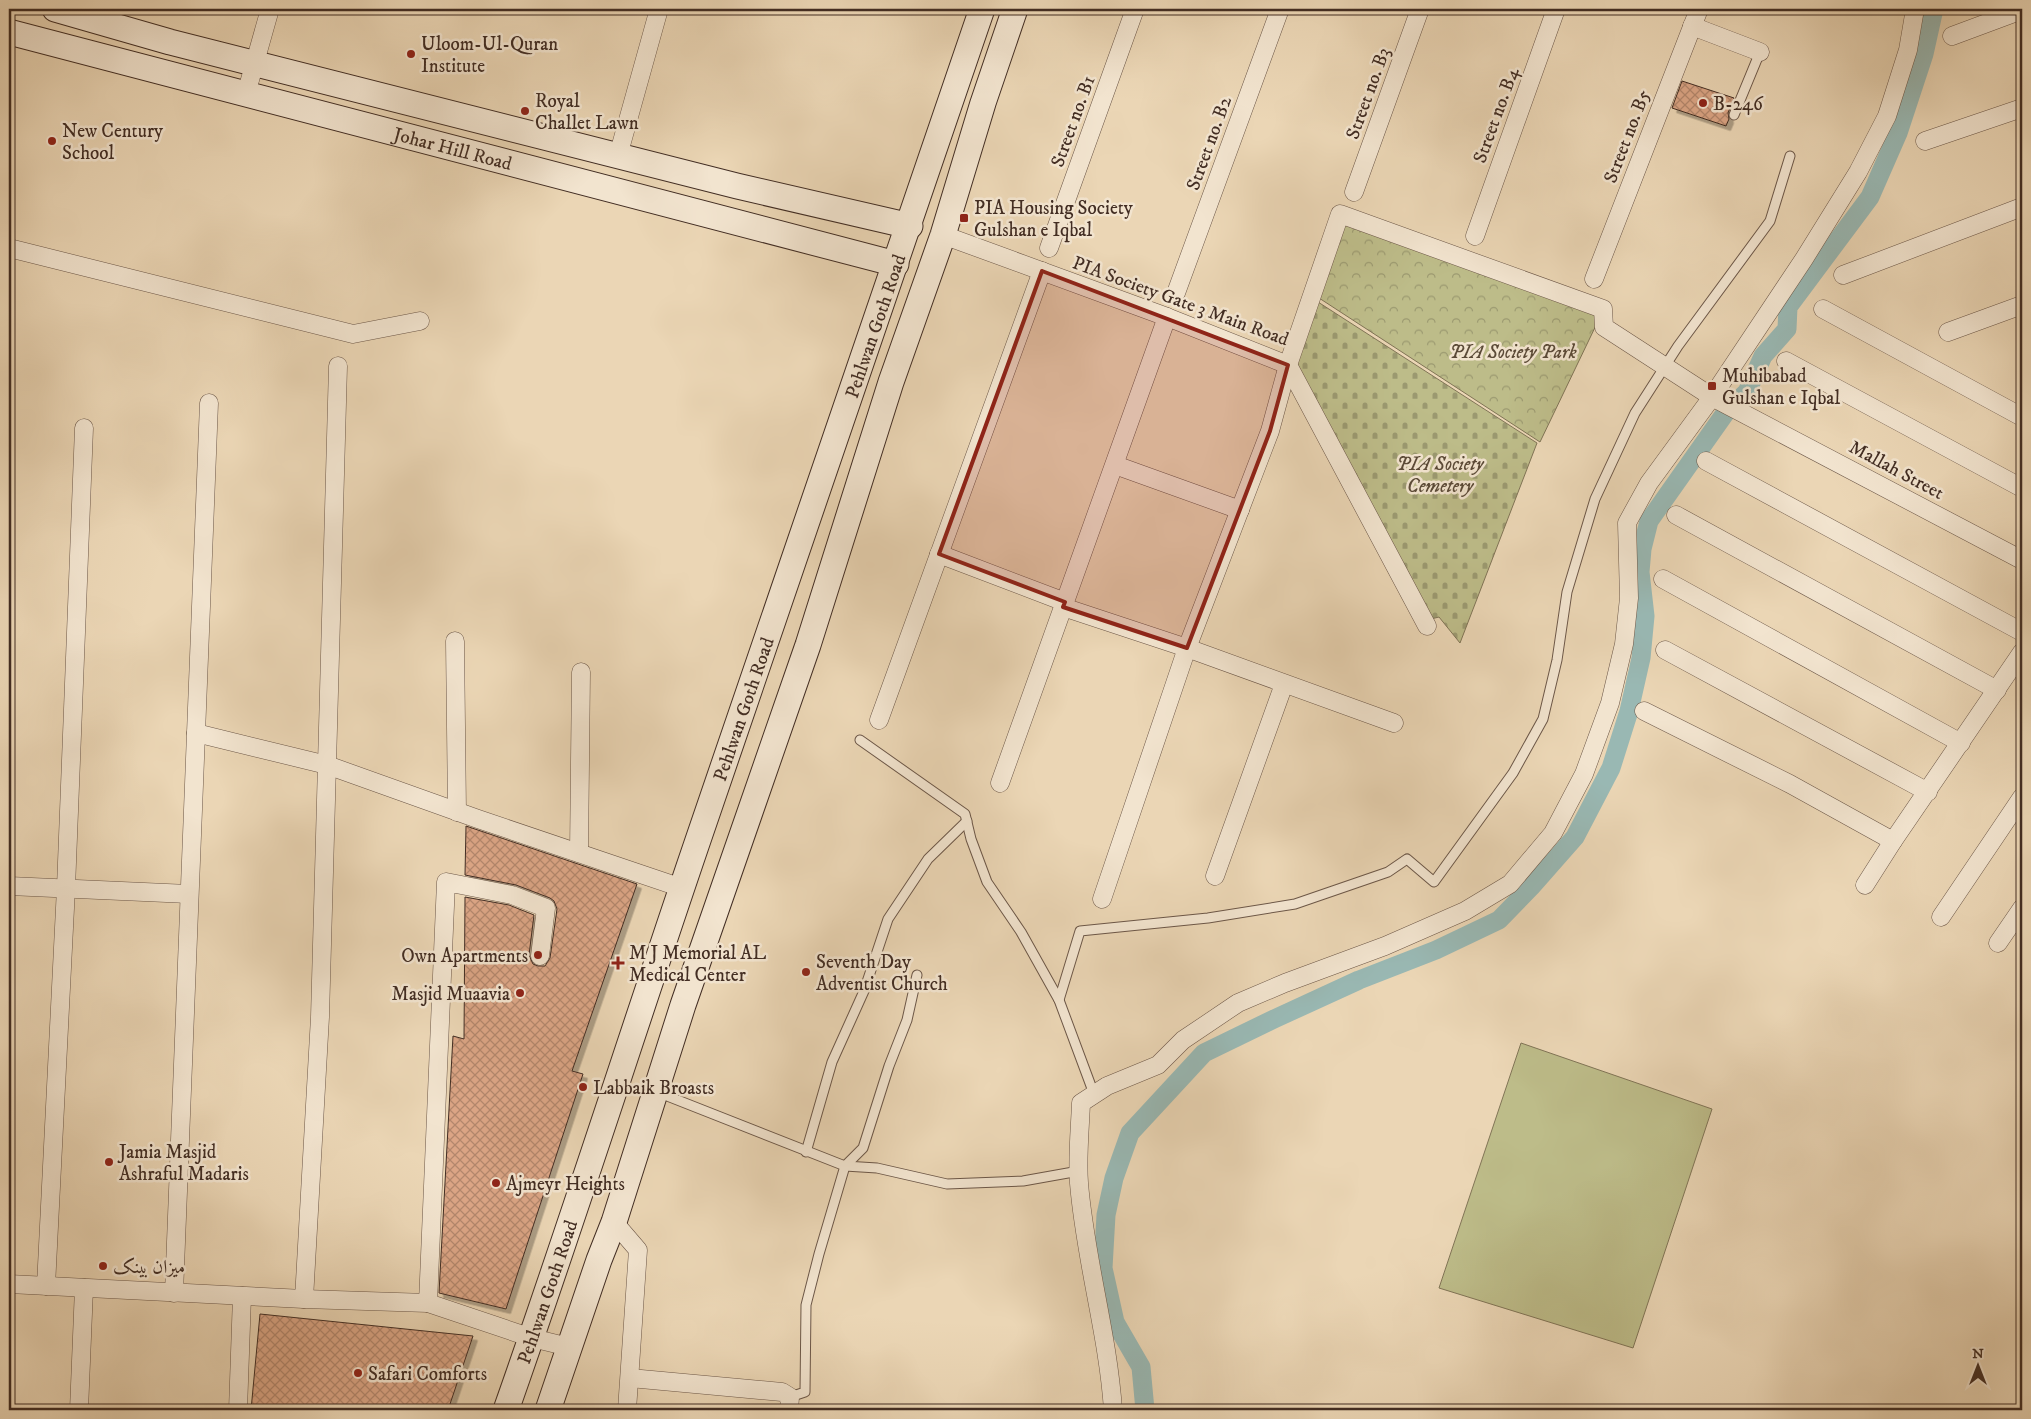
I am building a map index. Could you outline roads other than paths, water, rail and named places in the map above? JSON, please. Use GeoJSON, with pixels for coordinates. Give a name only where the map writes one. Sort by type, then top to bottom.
{"type":"FeatureCollection","features":[{"type":"Feature","properties":{"kind":"main road"},"geometry":{"type":"LineString","coordinates":[[55,9],[170,42],[618,156],[910,226]]}},
{"type":"Feature","properties":{"kind":"main road","name":"Pehlwan Goth Road"},"geometry":{"type":"LineString","coordinates":[[506,1410],[607,1117],[682,888],[858,369],[910,226],[982,9]]}},
{"type":"Feature","properties":{"kind":"main road","name":"Pehlwan Goth Road"},"geometry":{"type":"LineString","coordinates":[[548,1410],[599,1260],[614,1222],[708,931],[808,645],[891,382],[943,235],[976,126],[1015,9]]}},
{"type":"Feature","properties":{"kind":"main road","name":"Johar Hill Road"},"geometry":{"type":"LineString","coordinates":[[9,32],[896,264]]}},
{"type":"Feature","properties":{"kind":"main road"},"geometry":{"type":"LineString","coordinates":[[946,116],[976,126]]}},
{"type":"Feature","properties":{"kind":"main road"},"geometry":{"type":"LineString","coordinates":[[858,369],[891,382]]}},
{"type":"Feature","properties":{"kind":"main road"},"geometry":{"type":"LineString","coordinates":[[673,917],[708,931]]}},
{"type":"Feature","properties":{"kind":"main road"},"geometry":{"type":"LineString","coordinates":[[607,1117],[643,1129]]}},
{"type":"Feature","properties":{"kind":"street"},"geometry":{"type":"LineString","coordinates":[[246,94],[270,9]]}},
{"type":"Feature","properties":{"kind":"street"},"geometry":{"type":"LineString","coordinates":[[618,156],[659,9]]}},
{"type":"Feature","properties":{"kind":"street","name":"Street no. B1"},"geometry":{"type":"LineString","coordinates":[[1049,248],[1135,9]]}},
{"type":"Feature","properties":{"kind":"street","name":"Street no. B2"},"geometry":{"type":"LineString","coordinates":[[1176,293],[1280,9]]}},
{"type":"Feature","properties":{"kind":"street","name":"Street no. B3"},"geometry":{"type":"LineString","coordinates":[[1354,192],[1420,9]]}},
{"type":"Feature","properties":{"kind":"street","name":"Street no. B4"},"geometry":{"type":"LineString","coordinates":[[1475,236],[1556,9]]}},
{"type":"Feature","properties":{"kind":"street","name":"Street no. B5"},"geometry":{"type":"LineString","coordinates":[[1594,279],[1699,9]]}},
{"type":"Feature","properties":{"kind":"street"},"geometry":{"type":"LineString","coordinates":[[1113,1410],[1111,1374],[1093,1281],[1079,1182],[1081,1103],[1108,1086],[1158,1065],[1183,1040],[1238,1003],[1285,983],[1386,946],[1465,911],[1510,884],[1553,833],[1584,774],[1610,703],[1624,644],[1629,598],[1627,523],[1649,482],[1718,400],[1858,172],[1887,116],[1908,50],[1915,9]]}},
{"type":"Feature","properties":{"kind":"street"},"geometry":{"type":"LineString","coordinates":[[1952,36],[2022,10]]}},
{"type":"Feature","properties":{"kind":"street"},"geometry":{"type":"LineString","coordinates":[[1692,26],[1760,52]]}},
{"type":"Feature","properties":{"kind":"street"},"geometry":{"type":"LineString","coordinates":[[1925,142],[2022,108]]}},
{"type":"Feature","properties":{"kind":"street"},"geometry":{"type":"LineString","coordinates":[[1843,275],[2022,206]]}},
{"type":"Feature","properties":{"kind":"street","name":"PIA Society Gate 3 Main Road"},"geometry":{"type":"LineString","coordinates":[[943,235],[1167,317],[1288,365],[1340,214],[1603,309],[1604,326]]}},
{"type":"Feature","properties":{"kind":"street"},"geometry":{"type":"LineString","coordinates":[[9,248],[353,334],[420,321]]}},
{"type":"Feature","properties":{"kind":"street"},"geometry":{"type":"LineString","coordinates":[[879,720],[1042,271]]}},
{"type":"Feature","properties":{"kind":"street"},"geometry":{"type":"LineString","coordinates":[[1948,332],[2022,305]]}},
{"type":"Feature","properties":{"kind":"street"},"geometry":{"type":"LineString","coordinates":[[1823,309],[2022,417]]}},
{"type":"Feature","properties":{"kind":"street"},"geometry":{"type":"LineString","coordinates":[[1000,783],[1167,317]]}},
{"type":"Feature","properties":{"kind":"street","name":"Mallah Street"},"geometry":{"type":"LineString","coordinates":[[1604,326],[1718,400],[1752,416],[2022,560]]}},
{"type":"Feature","properties":{"kind":"street"},"geometry":{"type":"LineString","coordinates":[[1786,361],[2022,488]]}},
{"type":"Feature","properties":{"kind":"street"},"geometry":{"type":"LineString","coordinates":[[1102,899],[1187,648],[1270,430],[1288,365]]}},
{"type":"Feature","properties":{"kind":"street"},"geometry":{"type":"LineString","coordinates":[[1288,365],[1428,626]]}},
{"type":"Feature","properties":{"kind":"street"},"geometry":{"type":"LineString","coordinates":[[304,1299],[320,1017],[338,366]]}},
{"type":"Feature","properties":{"kind":"street"},"geometry":{"type":"LineString","coordinates":[[174,1293],[209,403]]}},
{"type":"Feature","properties":{"kind":"street"},"geometry":{"type":"LineString","coordinates":[[46,1286],[66,888],[84,428]]}},
{"type":"Feature","properties":{"kind":"street"},"geometry":{"type":"LineString","coordinates":[[1706,462],[2022,632]]}},
{"type":"Feature","properties":{"kind":"street"},"geometry":{"type":"LineString","coordinates":[[1115,465],[1240,510]]}},
{"type":"Feature","properties":{"kind":"street"},"geometry":{"type":"LineString","coordinates":[[1676,515],[1997,690]]}},
{"type":"Feature","properties":{"kind":"street"},"geometry":{"type":"LineString","coordinates":[[939,554],[1064,604],[1394,723]]}},
{"type":"Feature","properties":{"kind":"street"},"geometry":{"type":"LineString","coordinates":[[1663,579],[1961,743]]}},
{"type":"Feature","properties":{"kind":"street"},"geometry":{"type":"LineString","coordinates":[[455,641],[457,812]]}},
{"type":"Feature","properties":{"kind":"street"},"geometry":{"type":"LineString","coordinates":[[1664,650],[1928,792]]}},
{"type":"Feature","properties":{"kind":"street"},"geometry":{"type":"LineString","coordinates":[[1865,885],[2022,652]]}},
{"type":"Feature","properties":{"kind":"street"},"geometry":{"type":"LineString","coordinates":[[579,853],[581,672]]}},
{"type":"Feature","properties":{"kind":"street"},"geometry":{"type":"LineString","coordinates":[[1215,876],[1284,684]]}},
{"type":"Feature","properties":{"kind":"street"},"geometry":{"type":"LineString","coordinates":[[1644,711],[1790,784],[1893,841]]}},
{"type":"Feature","properties":{"kind":"street"},"geometry":{"type":"LineString","coordinates":[[196,733],[327,765],[457,812],[682,888]]}},
{"type":"Feature","properties":{"kind":"street"},"geometry":{"type":"LineString","coordinates":[[1941,917],[2022,797]]}},
{"type":"Feature","properties":{"kind":"street"},"geometry":{"type":"LineString","coordinates":[[428,1303],[446,882],[512,895],[546,908],[540,956]]}},
{"type":"Feature","properties":{"kind":"street"},"geometry":{"type":"LineString","coordinates":[[9,886],[190,894]]}},
{"type":"Feature","properties":{"kind":"street"},"geometry":{"type":"LineString","coordinates":[[1998,943],[2022,908]]}},
{"type":"Feature","properties":{"kind":"street"},"geometry":{"type":"LineString","coordinates":[[614,1222],[638,1250],[627,1410]]}},
{"type":"Feature","properties":{"kind":"street"},"geometry":{"type":"LineString","coordinates":[[9,1284],[304,1299],[428,1303],[532,1338],[569,1347]]}},
{"type":"Feature","properties":{"kind":"street"},"geometry":{"type":"LineString","coordinates":[[79,1410],[84,1288]]}},
{"type":"Feature","properties":{"kind":"street"},"geometry":{"type":"LineString","coordinates":[[238,1410],[242,1296]]}},
{"type":"Feature","properties":{"kind":"street"},"geometry":{"type":"LineString","coordinates":[[630,1378],[782,1392],[790,1404]]}},
{"type":"Feature","properties":{"kind":"lane"},"geometry":{"type":"LineString","coordinates":[[1734,115],[1760,52]]}},
{"type":"Feature","properties":{"kind":"lane"},"geometry":{"type":"LineString","coordinates":[[1059,1000],[1080,932],[1208,918],[1295,904],[1388,872],[1407,859],[1434,882],[1513,773],[1543,719],[1557,660],[1567,592],[1595,499],[1635,413],[1666,365],[1770,221],[1790,156]]}},
{"type":"Feature","properties":{"kind":"lane"},"geometry":{"type":"LineString","coordinates":[[860,740],[966,814],[971,839],[987,882],[1021,932],[1059,1000],[1094,1094]]}},
{"type":"Feature","properties":{"kind":"lane"},"geometry":{"type":"LineString","coordinates":[[806,1152],[832,1062],[864,992],[888,919],[928,859],[967,821]]}},
{"type":"Feature","properties":{"kind":"lane"},"geometry":{"type":"LineString","coordinates":[[790,1404],[805,1392],[806,1305],[845,1166],[863,1148],[888,1066],[908,1020],[917,975]]}},
{"type":"Feature","properties":{"kind":"lane"},"geometry":{"type":"LineString","coordinates":[[657,1092],[845,1166],[877,1168],[947,1184],[1023,1181],[1079,1171]]}},
{"type":"Feature","properties":{"kind":"waterway"},"geometry":{"type":"LineString","coordinates":[[1145,1410],[1141,1367],[1115,1322],[1103,1268],[1106,1215],[1114,1178],[1130,1133],[1204,1053],[1359,980],[1436,950],[1499,920],[1575,837],[1611,768],[1629,711],[1641,658],[1645,616],[1640,572],[1642,549],[1649,521],[1726,412],[1747,392],[1763,356],[1787,329],[1788,307],[1870,197],[1898,133],[1924,54],[1934,9]]}},
{"type":"Feature","properties":{"kind":"place","name":"Uloom-Ul-Quran Institute"},"geometry":{"type":"Point","coordinates":[411,54]}},
{"type":"Feature","properties":{"kind":"place","name":"B-246"},"geometry":{"type":"Point","coordinates":[1703,103]}},
{"type":"Feature","properties":{"kind":"place","name":"Royal Challet Lawn"},"geometry":{"type":"Point","coordinates":[525,111]}},
{"type":"Feature","properties":{"kind":"place","name":"New Century School"},"geometry":{"type":"Point","coordinates":[52,141]}},
{"type":"Feature","properties":{"kind":"place","name":"PIA Housing Society Gulshan e Iqbal"},"geometry":{"type":"Point","coordinates":[964,218]}},
{"type":"Feature","properties":{"kind":"place","name":"Muhibabad Gulshan e Iqbal"},"geometry":{"type":"Point","coordinates":[1712,386]}},
{"type":"Feature","properties":{"kind":"place","name":"Own Apartments"},"geometry":{"type":"Point","coordinates":[538,955]}},
{"type":"Feature","properties":{"kind":"place","name":"M J Memorial AL Medical Center"},"geometry":{"type":"Point","coordinates":[618,963]}},
{"type":"Feature","properties":{"kind":"place","name":"Seventh Day Adventist Church"},"geometry":{"type":"Point","coordinates":[806,972]}},
{"type":"Feature","properties":{"kind":"place","name":"Masjid Muaavia"},"geometry":{"type":"Point","coordinates":[520,993]}},
{"type":"Feature","properties":{"kind":"place","name":"Labbaik Broasts"},"geometry":{"type":"Point","coordinates":[583,1087]}},
{"type":"Feature","properties":{"kind":"place","name":"Jamia Masjid Ashraful Madaris"},"geometry":{"type":"Point","coordinates":[109,1162]}},
{"type":"Feature","properties":{"kind":"place","name":"Ajmeyr Heights"},"geometry":{"type":"Point","coordinates":[496,1183]}},
{"type":"Feature","properties":{"kind":"place","name":"میزان بینک"},"geometry":{"type":"Point","coordinates":[103,1266]}},
{"type":"Feature","properties":{"kind":"place","name":"Safari Comforts"},"geometry":{"type":"Point","coordinates":[358,1373]}},
{"type":"Feature","properties":{"kind":"park label","name":"PIA Society Park"},"geometry":{"type":"Point","coordinates":[1513,351]}},
{"type":"Feature","properties":{"kind":"park label","name":"PIA Society Cemetery"},"geometry":{"type":"Point","coordinates":[1440,474]}}]}
